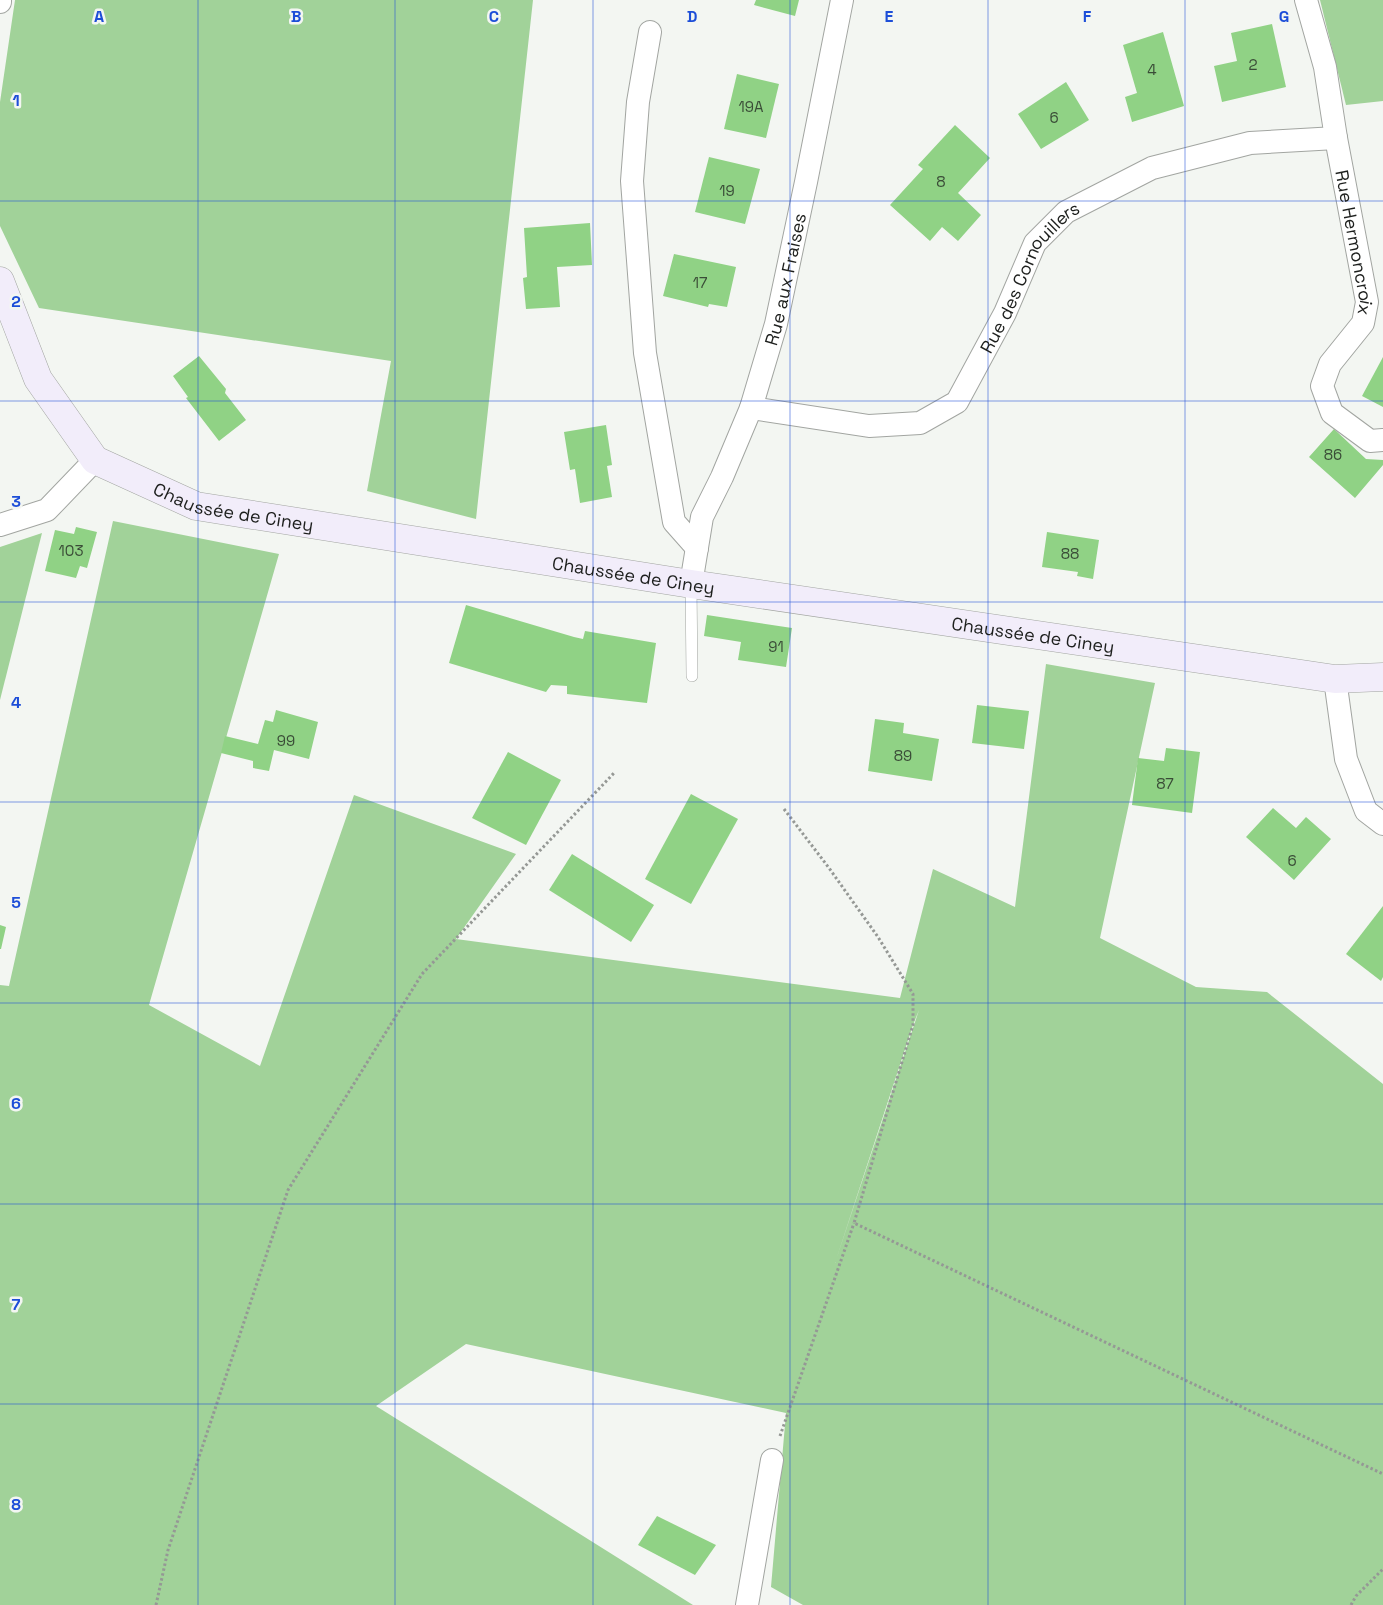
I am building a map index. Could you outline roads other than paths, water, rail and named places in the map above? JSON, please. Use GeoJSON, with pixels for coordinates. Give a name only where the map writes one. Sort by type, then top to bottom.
{"type":"FeatureCollection","features":[{"type":"Feature","properties":{"kind":"main road"},"geometry":{"type":"LineString","coordinates":[[0,281],[38,379],[95,460]]}},
{"type":"Feature","properties":{"kind":"main road","name":"Chaussée de Ciney"},"geometry":{"type":"LineString","coordinates":[[95,460],[196,506],[691,584],[1335,679],[1383,677]]}},
{"type":"Feature","properties":{"kind":"street","name":"Rue aux Fraises"},"geometry":{"type":"LineString","coordinates":[[691,584],[702,517],[722,477],[751,408],[776,324],[842,0]]}},
{"type":"Feature","properties":{"kind":"street","name":"Rue Hermoncroix"},"geometry":{"type":"LineString","coordinates":[[1306,0],[1325,67],[1366,302],[1363,323],[1330,364],[1322,386],[1332,413],[1370,441],[1383,440]]}},
{"type":"Feature","properties":{"kind":"street"},"geometry":{"type":"LineString","coordinates":[[650,32],[638,102],[632,181],[645,353],[674,522],[697,548]]}},
{"type":"Feature","properties":{"kind":"street","name":"Rue des Cornouillers"},"geometry":{"type":"LineString","coordinates":[[751,408],[870,426],[920,423],[957,402],[1005,314],[1035,243],[1066,212],[1152,168],[1250,143],[1336,138]]}},
{"type":"Feature","properties":{"kind":"street"},"geometry":{"type":"LineString","coordinates":[[0,526],[47,510],[95,460]]}},
{"type":"Feature","properties":{"kind":"street"},"geometry":{"type":"LineString","coordinates":[[1335,679],[1346,758],[1366,811],[1383,824]]}},
{"type":"Feature","properties":{"kind":"street"},"geometry":{"type":"LineString","coordinates":[[747,1605],[772,1460]]}},
{"type":"Feature","properties":{"kind":"lane"},"geometry":{"type":"LineString","coordinates":[[691,584],[692,676]]}}]}
